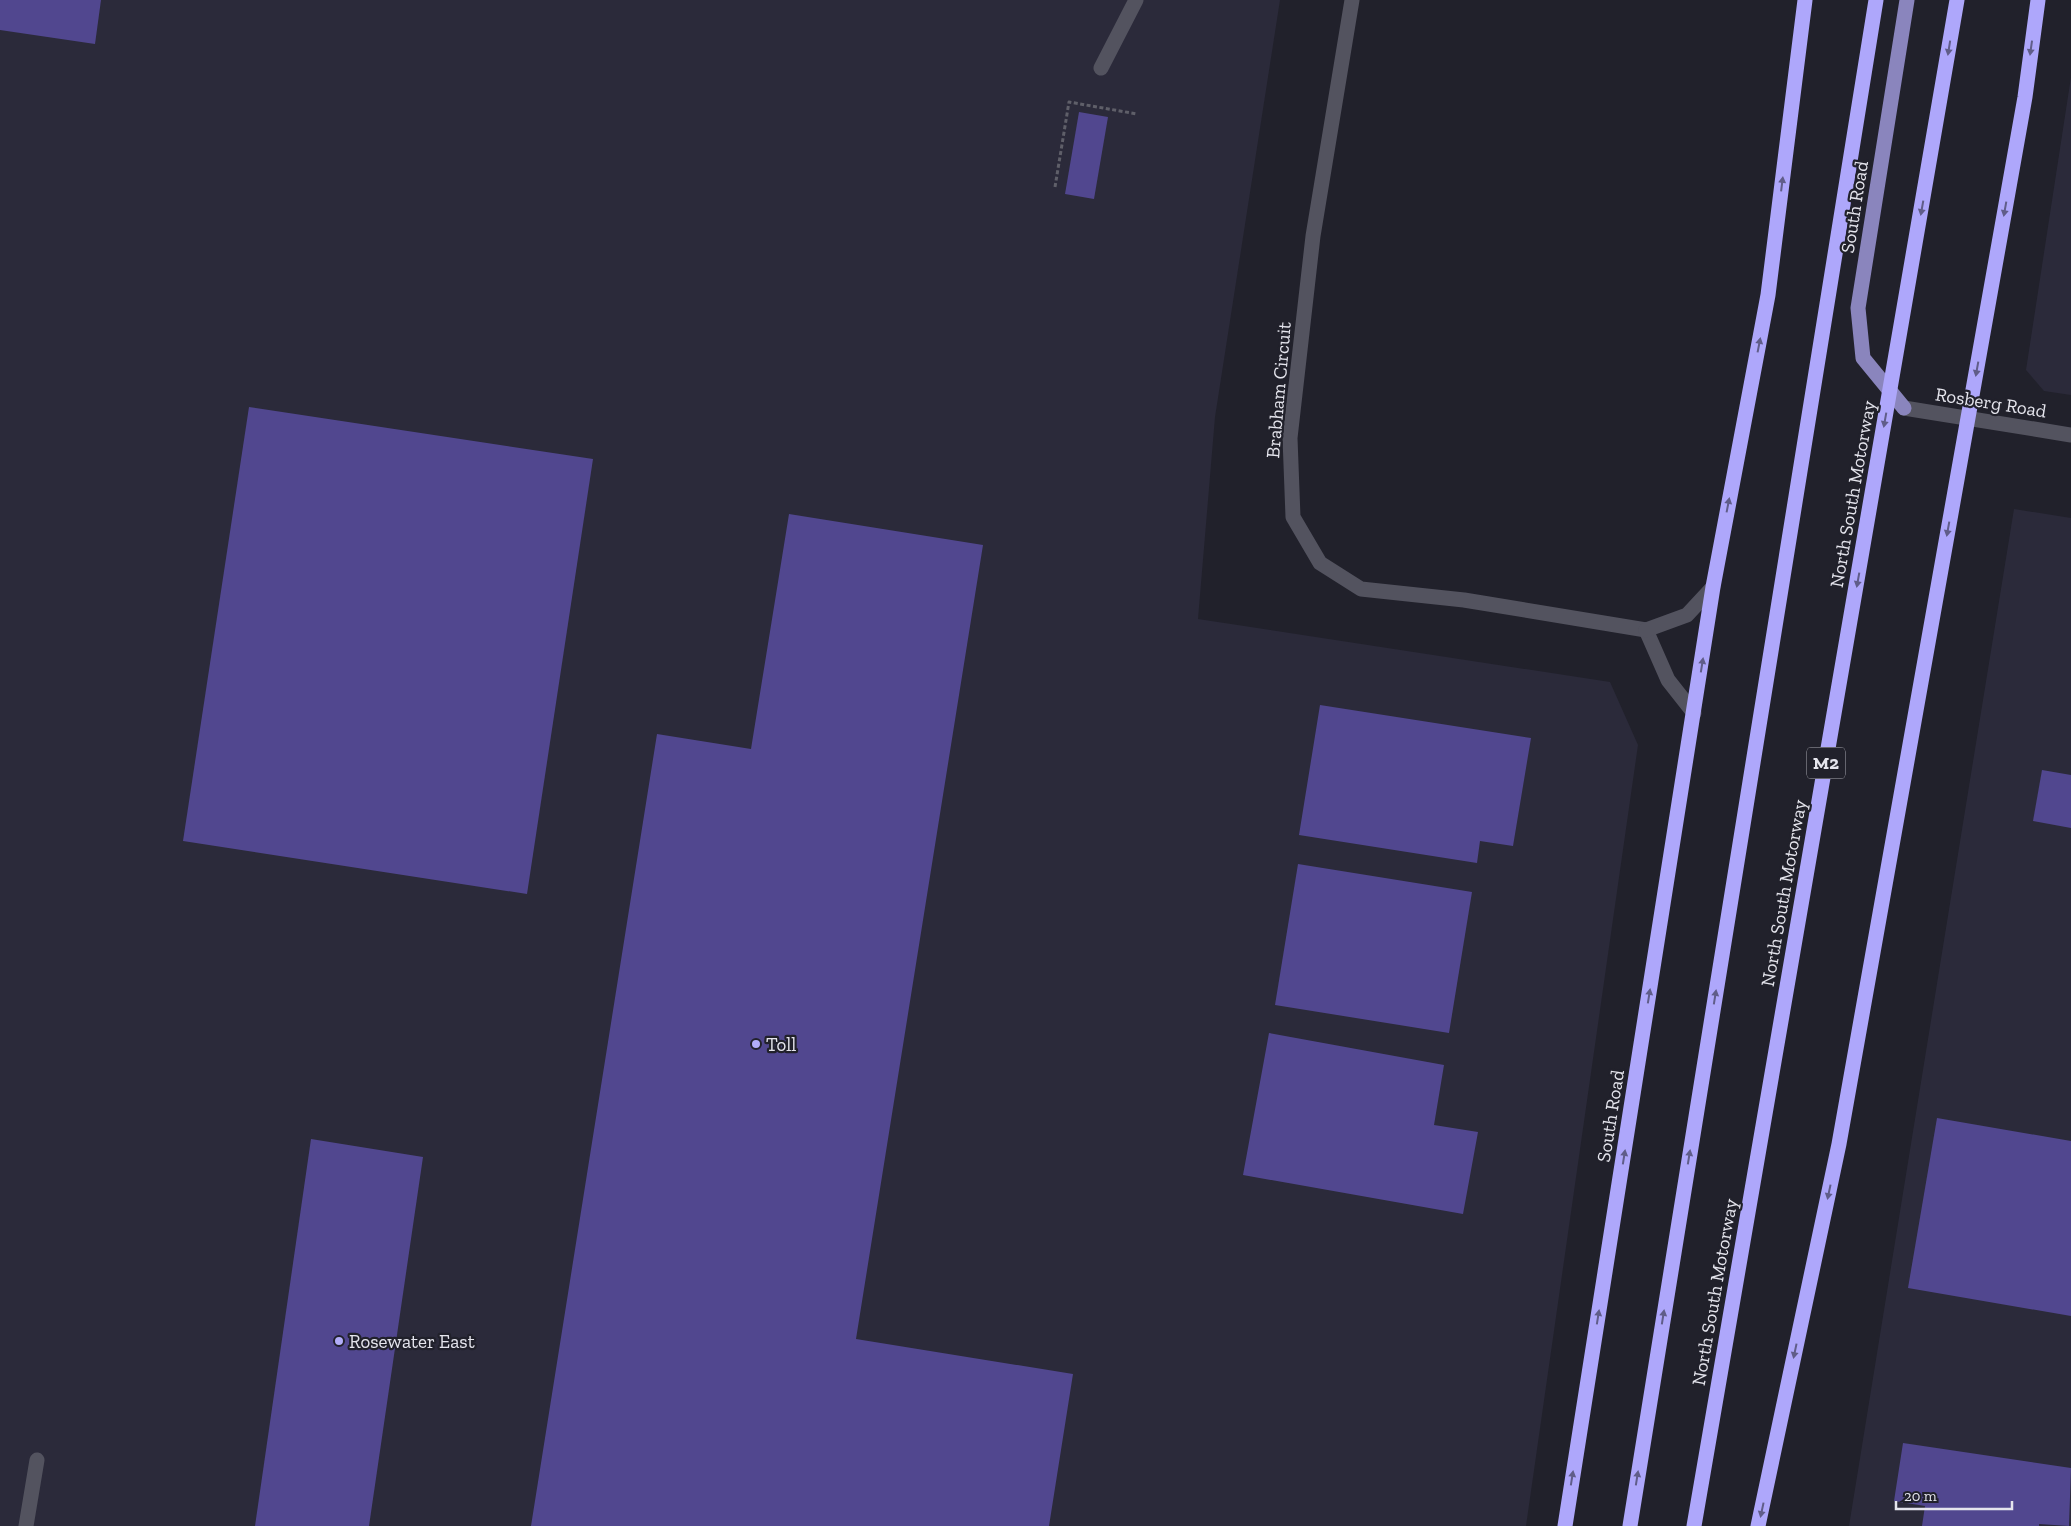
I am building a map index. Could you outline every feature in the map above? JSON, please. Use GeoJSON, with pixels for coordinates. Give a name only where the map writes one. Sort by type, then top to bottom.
{"type":"FeatureCollection","features":[{"type":"Feature","properties":{"kind":"highway","name":"South Road"},"geometry":{"type":"LineString","coordinates":[[1564,1526],[1713,587],[1768,294],[1805,0]]}},
{"type":"Feature","properties":{"kind":"highway"},"geometry":{"type":"LineString","coordinates":[[1630,1526],[1876,0]]}},
{"type":"Feature","properties":{"kind":"highway","name":"North South Motorway"},"geometry":{"type":"LineString","coordinates":[[1694,1526],[1957,0]]}},
{"type":"Feature","properties":{"kind":"highway"},"geometry":{"type":"LineString","coordinates":[[1758,1526],[1839,1144],[2025,97],[2038,0]]}},
{"type":"Feature","properties":{"kind":"main road","name":"South Road"},"geometry":{"type":"LineString","coordinates":[[1904,408],[1863,358],[1858,308],[1907,0]]}},
{"type":"Feature","properties":{"kind":"street"},"geometry":{"type":"LineString","coordinates":[[1101,68],[1136,0]]}},
{"type":"Feature","properties":{"kind":"street","name":"Brabham Circuit"},"geometry":{"type":"LineString","coordinates":[[1352,0],[1312,246],[1290,438],[1293,517],[1320,563],[1361,589],[1464,600],[1646,630]]}},
{"type":"Feature","properties":{"kind":"street","name":"Rosberg Road"},"geometry":{"type":"LineString","coordinates":[[1904,408],[2071,435]]}},
{"type":"Feature","properties":{"kind":"street"},"geometry":{"type":"LineString","coordinates":[[1694,713],[1668,680],[1646,630],[1687,615],[1713,587]]}},
{"type":"Feature","properties":{"kind":"street"},"geometry":{"type":"LineString","coordinates":[[26,1526],[37,1460]]}},
{"type":"Feature","properties":{"kind":"path"},"geometry":{"type":"LineString","coordinates":[[1055,187],[1069,102],[1137,114]]}},
{"type":"Feature","properties":{"kind":"shaded area"},"geometry":{"type":"Polygon","coordinates":[[[0,0],[1280,0],[1215,417],[1198,619],[1610,682],[1638,745],[1526,1526],[0,1526],[0,0]]]}},
{"type":"Feature","properties":{"kind":"shaded area"},"geometry":{"type":"Polygon","coordinates":[[[2071,77],[2071,395],[2044,391],[2026,370],[2071,77]]]}},
{"type":"Feature","properties":{"kind":"shaded area"},"geometry":{"type":"Polygon","coordinates":[[[2014,509],[2071,518],[2071,1526],[1849,1526],[2014,509]]]}},
{"type":"Feature","properties":{"kind":"building"},"geometry":{"type":"Polygon","coordinates":[[[0,0],[101,0],[95,44],[0,30],[0,0]]]}},
{"type":"Feature","properties":{"kind":"building"},"geometry":{"type":"Polygon","coordinates":[[[1079,112],[1108,117],[1094,199],[1065,194],[1079,112]]]}},
{"type":"Feature","properties":{"kind":"building"},"geometry":{"type":"Polygon","coordinates":[[[249,407],[593,459],[527,894],[183,841],[249,407]]]}},
{"type":"Feature","properties":{"kind":"building","name":"Toll"},"geometry":{"type":"Polygon","coordinates":[[[789,514],[983,545],[856,1339],[1073,1374],[1049,1526],[531,1526],[657,734],[751,749],[789,514]]]}},
{"type":"Feature","properties":{"kind":"building"},"geometry":{"type":"Polygon","coordinates":[[[1320,705],[1531,738],[1513,846],[1480,841],[1477,863],[1299,835],[1320,705]]]}},
{"type":"Feature","properties":{"kind":"building"},"geometry":{"type":"Polygon","coordinates":[[[2042,770],[2071,775],[2071,828],[2033,821],[2042,770]]]}},
{"type":"Feature","properties":{"kind":"building"},"geometry":{"type":"Polygon","coordinates":[[[1298,864],[1472,892],[1449,1033],[1275,1005],[1298,864]]]}},
{"type":"Feature","properties":{"kind":"building"},"geometry":{"type":"Polygon","coordinates":[[[1269,1033],[1444,1065],[1434,1125],[1478,1132],[1463,1214],[1243,1175],[1269,1033]]]}},
{"type":"Feature","properties":{"kind":"building"},"geometry":{"type":"Polygon","coordinates":[[[1937,1118],[2071,1141],[2071,1316],[1908,1288],[1937,1118]]]}},
{"type":"Feature","properties":{"kind":"building","name":"Rosewater East"},"geometry":{"type":"Polygon","coordinates":[[[311,1139],[423,1157],[369,1526],[255,1526],[311,1139]]]}},
{"type":"Feature","properties":{"kind":"building"},"geometry":{"type":"Polygon","coordinates":[[[1903,1443],[2071,1468],[2069,1526],[2039,1524],[2039,1526],[1922,1526],[1925,1506],[1894,1501],[1903,1443]]]}},
{"type":"Feature","properties":{"kind":"place","name":"Toll"},"geometry":{"type":"Point","coordinates":[756,1044]}},
{"type":"Feature","properties":{"kind":"place","name":"Rosewater East"},"geometry":{"type":"Point","coordinates":[339,1341]}}]}
